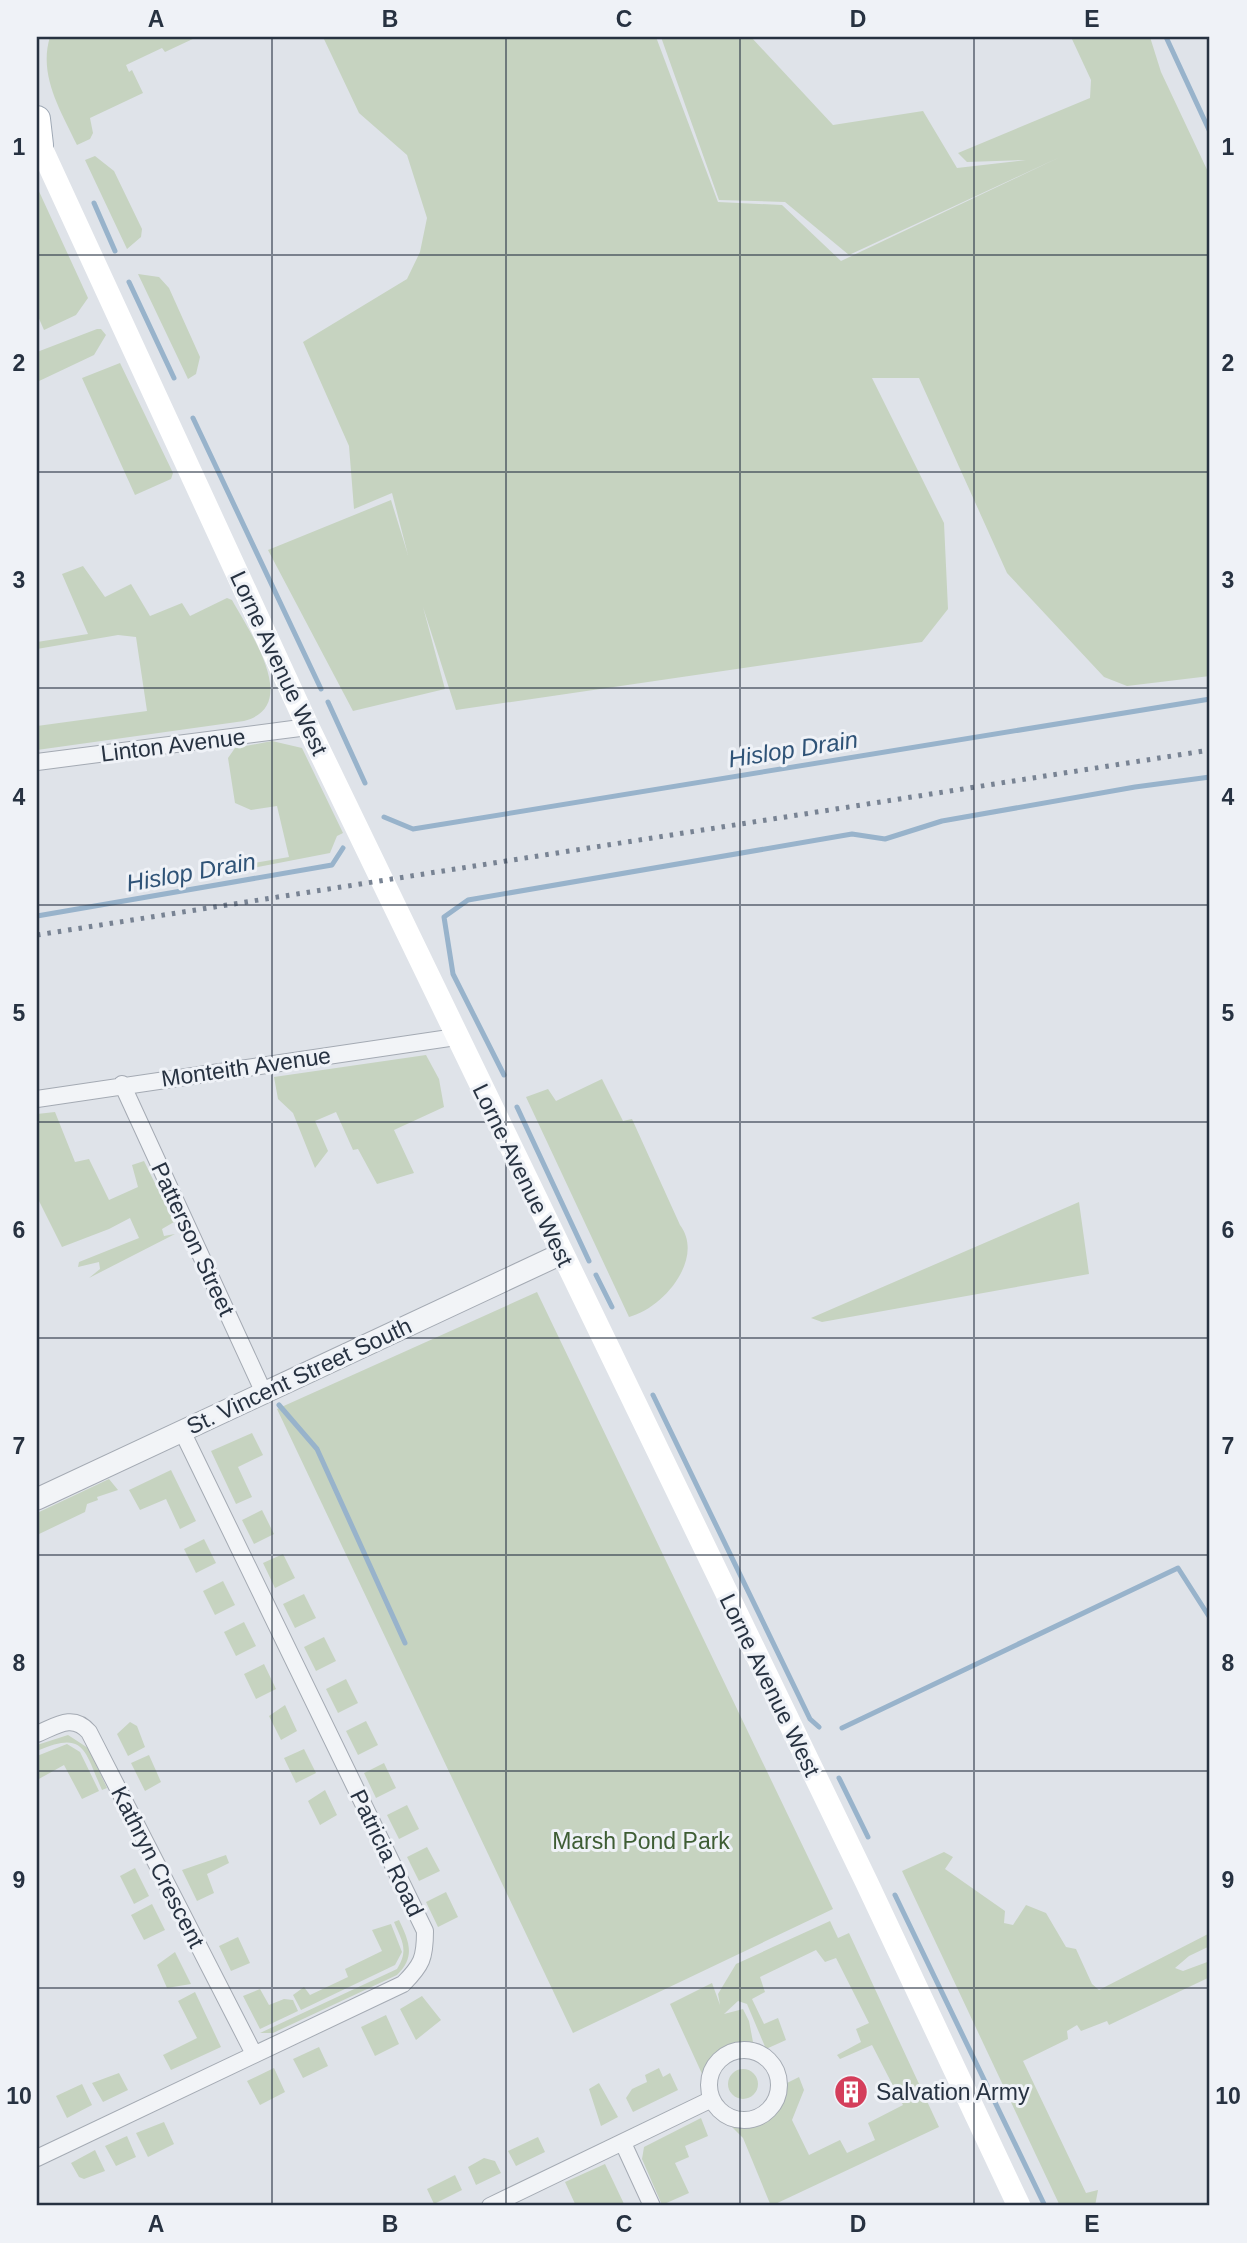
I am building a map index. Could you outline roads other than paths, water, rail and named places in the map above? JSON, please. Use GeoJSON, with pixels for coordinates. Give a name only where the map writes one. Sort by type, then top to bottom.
{"type":"FeatureCollection","features":[{"type":"Feature","properties":{"kind":"main road"},"geometry":{"type":"LineString","coordinates":[[37,119],[38,142]]}},
{"type":"Feature","properties":{"kind":"main road","name":"Lorne Avenue West"},"geometry":{"type":"LineString","coordinates":[[38,142],[308,727],[866,1881],[1019,2206]]}},
{"type":"Feature","properties":{"kind":"street","name":"Linton Avenue"},"geometry":{"type":"LineString","coordinates":[[37,762],[308,727]]}},
{"type":"Feature","properties":{"kind":"street","name":"Monteith Avenue"},"geometry":{"type":"LineString","coordinates":[[37,1099],[122,1084],[456,1037]]}},
{"type":"Feature","properties":{"kind":"street","name":"Patterson Street"},"geometry":{"type":"LineString","coordinates":[[122,1084],[264,1393]]}},
{"type":"Feature","properties":{"kind":"street","name":"St. Vincent Street South"},"geometry":{"type":"LineString","coordinates":[[37,1499],[561,1254]]}},
{"type":"Feature","properties":{"kind":"street","name":"Patricia Road"},"geometry":{"type":"LineString","coordinates":[[37,2158],[403,1984],[420,1967],[425,1950],[425,1931],[182,1431]]}},
{"type":"Feature","properties":{"kind":"street","name":"Kathryn Crescent"},"geometry":{"type":"LineString","coordinates":[[37,1734],[70,1721],[82,1723],[89,1732],[254,2054]]}},
{"type":"Feature","properties":{"kind":"street"},"geometry":{"type":"LineString","coordinates":[[734,2051],[757,2052],[775,2067],[778,2097],[764,2114],[752,2119],[735,2119],[719,2109],[712,2099],[709,2087],[715,2065],[734,2051]]}},
{"type":"Feature","properties":{"kind":"street"},"geometry":{"type":"LineString","coordinates":[[491,2206],[712,2099]]}},
{"type":"Feature","properties":{"kind":"street"},"geometry":{"type":"LineString","coordinates":[[623,2143],[652,2206]]}},
{"type":"Feature","properties":{"kind":"waterway"},"geometry":{"type":"LineString","coordinates":[[1166,37],[1210,132]]}},
{"type":"Feature","properties":{"kind":"waterway"},"geometry":{"type":"LineString","coordinates":[[94,203],[115,251]]}},
{"type":"Feature","properties":{"kind":"waterway"},"geometry":{"type":"LineString","coordinates":[[129,282],[174,378]]}},
{"type":"Feature","properties":{"kind":"waterway"},"geometry":{"type":"LineString","coordinates":[[193,418],[321,689]]}},
{"type":"Feature","properties":{"kind":"waterway","name":"Hislop Drain"},"geometry":{"type":"LineString","coordinates":[[384,817],[413,829],[1210,699]]}},
{"type":"Feature","properties":{"kind":"waterway"},"geometry":{"type":"LineString","coordinates":[[328,702],[365,783]]}},
{"type":"Feature","properties":{"kind":"waterway"},"geometry":{"type":"LineString","coordinates":[[504,1075],[453,974],[444,917],[468,900],[852,834],[885,839],[942,821],[1135,787],[1210,777]]}},
{"type":"Feature","properties":{"kind":"waterway","name":"Hislop Drain"},"geometry":{"type":"LineString","coordinates":[[37,916],[332,865],[343,848]]}},
{"type":"Feature","properties":{"kind":"waterway"},"geometry":{"type":"LineString","coordinates":[[517,1107],[589,1261]]}},
{"type":"Feature","properties":{"kind":"waterway"},"geometry":{"type":"LineString","coordinates":[[596,1275],[612,1307]]}},
{"type":"Feature","properties":{"kind":"waterway"},"geometry":{"type":"LineString","coordinates":[[653,1395],[810,1719],[819,1727]]}},
{"type":"Feature","properties":{"kind":"waterway"},"geometry":{"type":"LineString","coordinates":[[279,1405],[317,1449],[405,1643]]}},
{"type":"Feature","properties":{"kind":"waterway"},"geometry":{"type":"LineString","coordinates":[[842,1728],[1178,1568],[1210,1618]]}},
{"type":"Feature","properties":{"kind":"waterway"},"geometry":{"type":"LineString","coordinates":[[839,1778],[868,1837]]}},
{"type":"Feature","properties":{"kind":"waterway"},"geometry":{"type":"LineString","coordinates":[[895,1895],[1045,2206]]}},
{"type":"Feature","properties":{"kind":"railway"},"geometry":{"type":"LineString","coordinates":[[37,935],[1210,750]]}},
{"type":"Feature","properties":{"kind":"place","name":"Salvation Army"},"geometry":{"type":"Point","coordinates":[851,2092]}},
{"type":"Feature","properties":{"kind":"park label","name":"Marsh Pond Park"},"geometry":{"type":"Point","coordinates":[641,1841]}}]}
